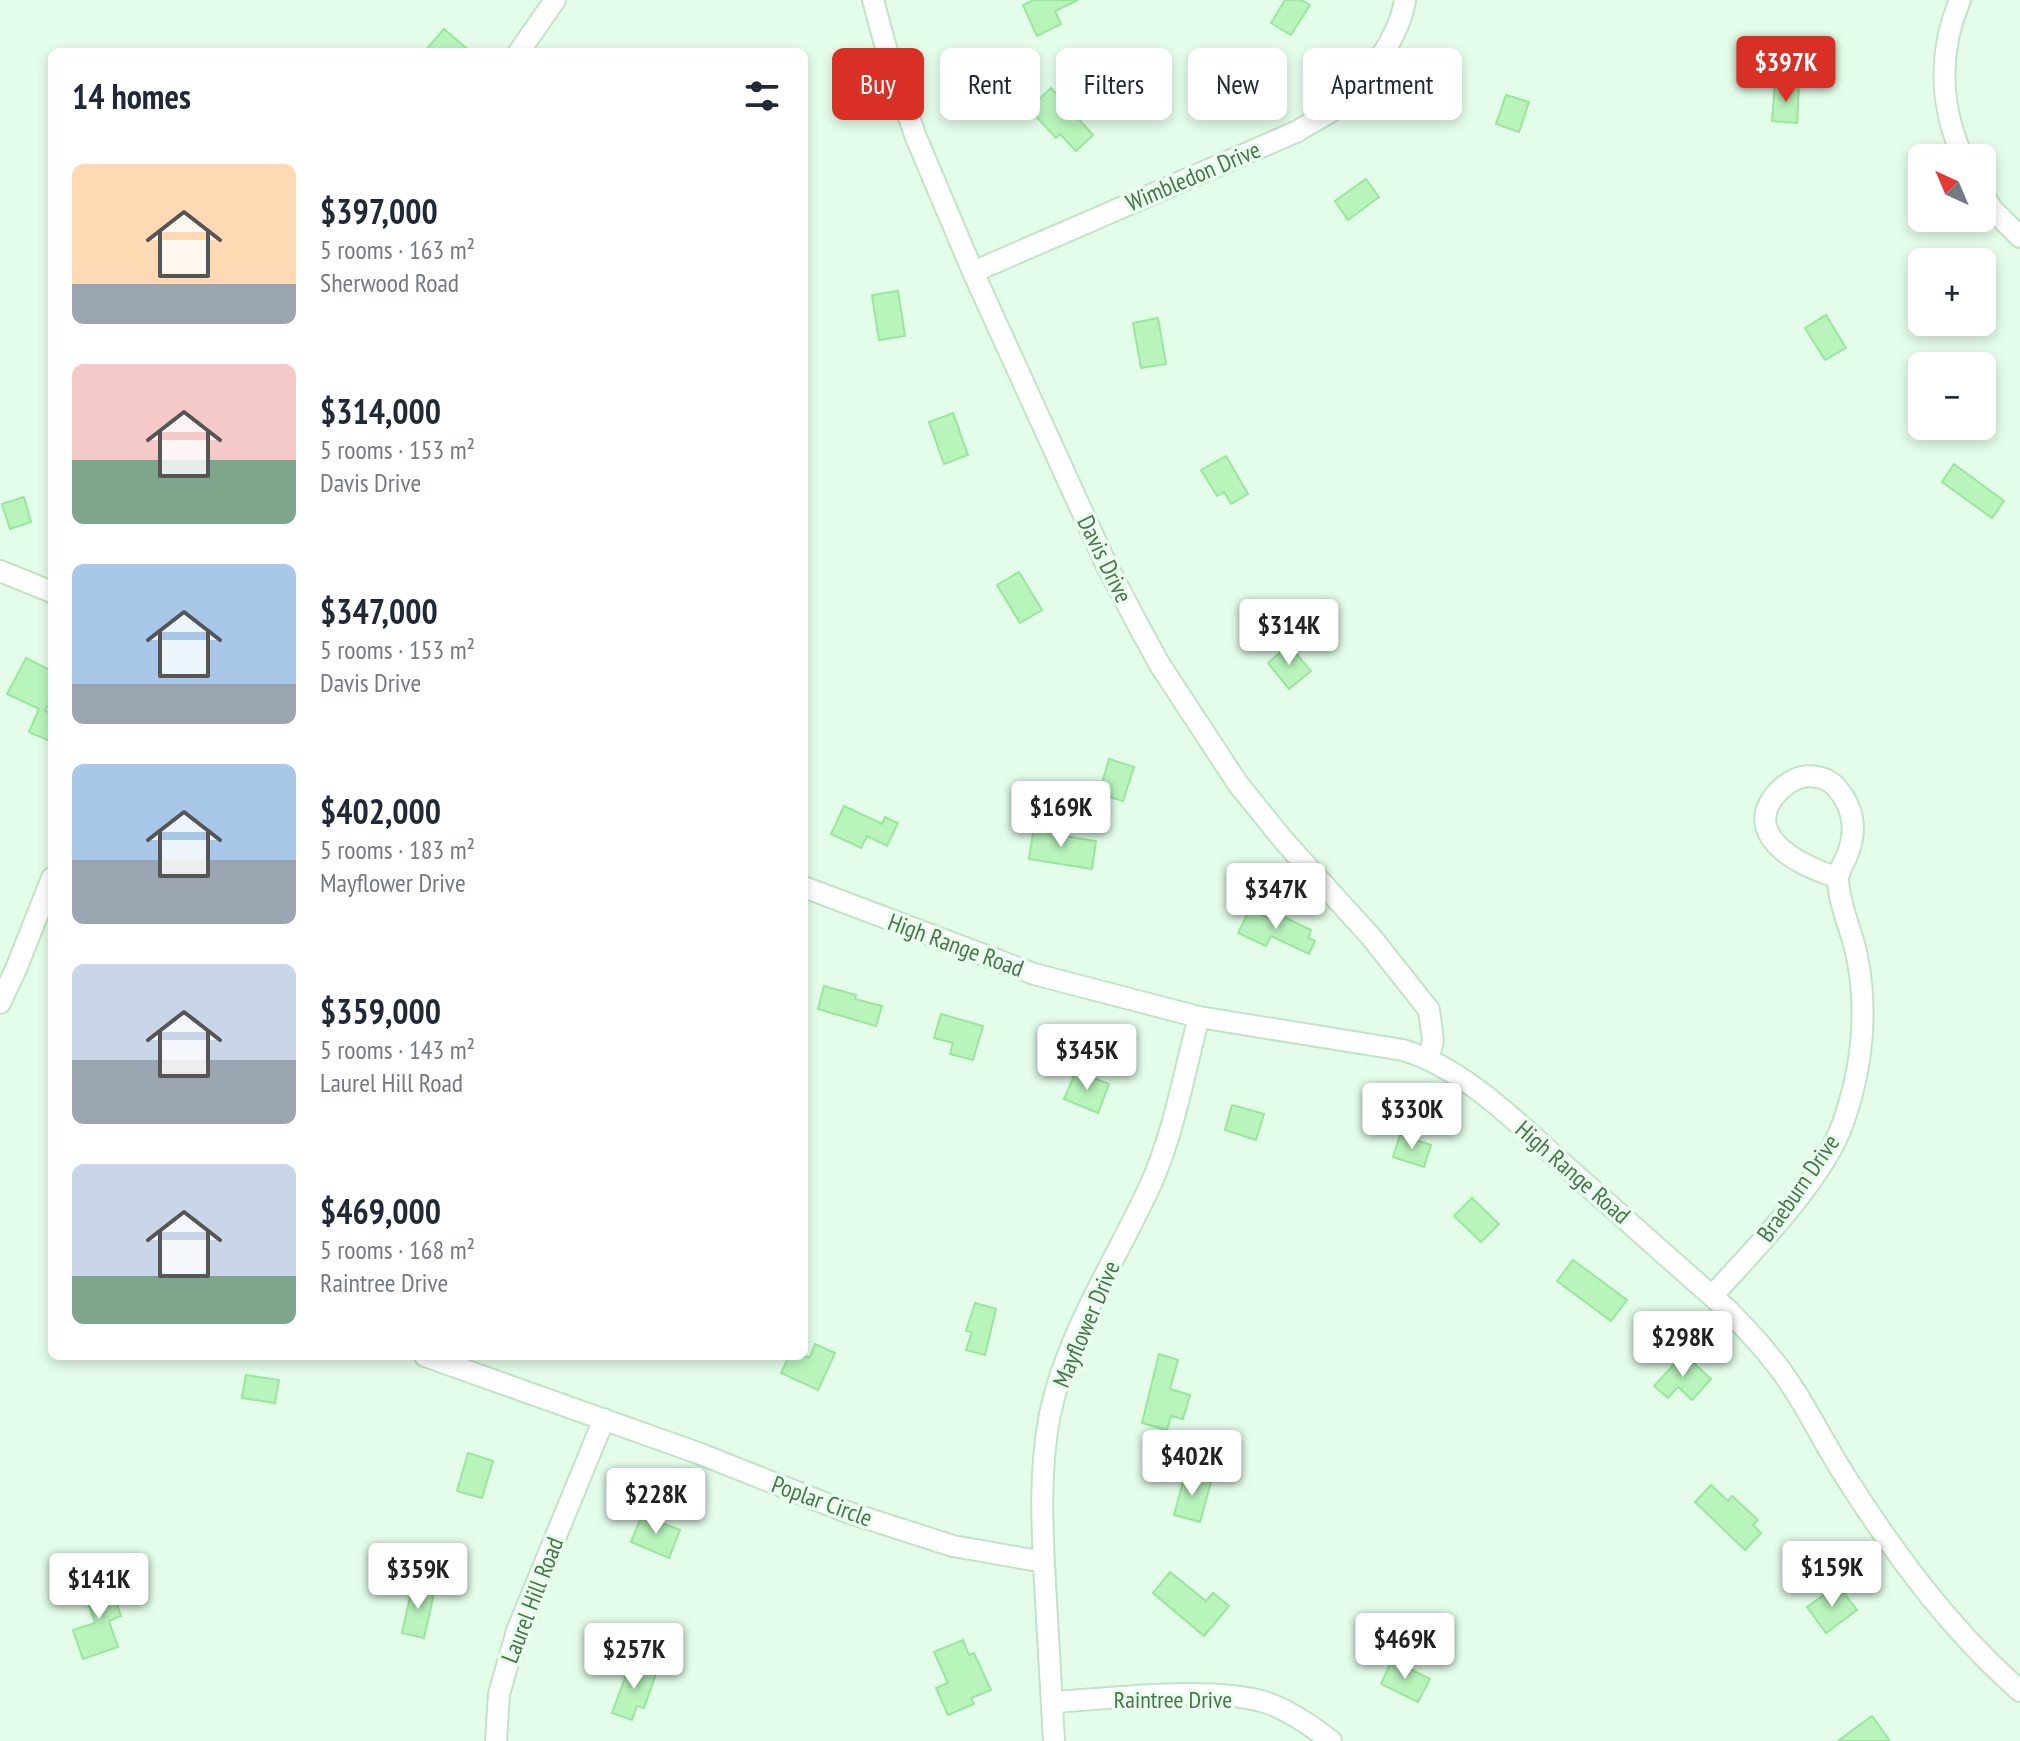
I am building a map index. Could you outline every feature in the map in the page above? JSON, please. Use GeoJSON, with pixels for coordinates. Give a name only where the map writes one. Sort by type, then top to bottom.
{"type":"FeatureCollection","features":[{"type":"Feature","properties":{"kind":"street"},"geometry":{"type":"LineString","coordinates":[[522,48],[555,0]]}},
{"type":"Feature","properties":{"kind":"street","name":"Davis Drive"},"geometry":{"type":"LineString","coordinates":[[873,0],[915,135],[973,272],[1106,564],[1160,665],[1238,784],[1285,842],[1372,938],[1429,1010],[1433,1040],[1429,1057]]}},
{"type":"Feature","properties":{"kind":"street","name":"Wimbledon Drive"},"geometry":{"type":"LineString","coordinates":[[973,272],[1298,131],[1340,105],[1372,70],[1395,31],[1405,0]]}},
{"type":"Feature","properties":{"kind":"street"},"geometry":{"type":"LineString","coordinates":[[1958,144],[1951,127],[1943,81],[1943,58],[1953,15],[1960,0]]}},
{"type":"Feature","properties":{"kind":"street"},"geometry":{"type":"LineString","coordinates":[[1996,213],[2020,237]]}},
{"type":"Feature","properties":{"kind":"street"},"geometry":{"type":"LineString","coordinates":[[0,571],[48,590]]}},
{"type":"Feature","properties":{"kind":"street"},"geometry":{"type":"LineString","coordinates":[[1817,777],[1830,781],[1847,799],[1854,817],[1851,848],[1837,877],[1793,858],[1771,837],[1766,824],[1767,806],[1779,790],[1796,779],[1817,777]]}},
{"type":"Feature","properties":{"kind":"street","name":"Braeburn Drive"},"geometry":{"type":"LineString","coordinates":[[1712,1296],[1794,1201],[1826,1157],[1842,1125],[1861,1050],[1863,1002],[1857,958],[1837,877]]}},
{"type":"Feature","properties":{"kind":"street"},"geometry":{"type":"LineString","coordinates":[[0,1003],[48,888]]}},
{"type":"Feature","properties":{"kind":"street","name":"High Range Road"},"geometry":{"type":"LineString","coordinates":[[808,889],[1034,974],[1199,1017],[1403,1050],[1429,1057],[1523,1127],[1759,1342],[1787,1379],[1845,1477],[1908,1571],[1952,1623],[2020,1691]]}},
{"type":"Feature","properties":{"kind":"street","name":"Mayflower Drive"},"geometry":{"type":"LineString","coordinates":[[1054,1741],[1043,1484],[1050,1414],[1063,1370],[1090,1307],[1151,1183],[1166,1140],[1199,1017]]}},
{"type":"Feature","properties":{"kind":"street","name":"Poplar Circle"},"geometry":{"type":"LineString","coordinates":[[436,1360],[604,1419],[847,1512],[953,1546],[1044,1562]]}},
{"type":"Feature","properties":{"kind":"street","name":"Laurel Hill Road"},"geometry":{"type":"LineString","coordinates":[[496,1741],[499,1694],[517,1631],[604,1419]]}},
{"type":"Feature","properties":{"kind":"street","name":"Raintree Drive"},"geometry":{"type":"LineString","coordinates":[[1052,1702],[1203,1695],[1237,1698],[1271,1704],[1331,1741]]}},
{"type":"Feature","properties":{"kind":"building"},"geometry":{"type":"Polygon","coordinates":[[[1034,0],[1078,0],[1055,11],[1061,24],[1037,36],[1023,5],[1034,0]]]}},
{"type":"Feature","properties":{"kind":"building"},"geometry":{"type":"Polygon","coordinates":[[[1285,0],[1301,0],[1310,5],[1291,35],[1271,23],[1285,0]]]}},
{"type":"Feature","properties":{"kind":"building"},"geometry":{"type":"Polygon","coordinates":[[[444,29],[466,48],[427,48],[444,29]]]}},
{"type":"Feature","properties":{"kind":"building"},"geometry":{"type":"Polygon","coordinates":[[[1775,84],[1799,86],[1797,123],[1772,121],[1775,84]]]}},
{"type":"Feature","properties":{"kind":"building"},"geometry":{"type":"Polygon","coordinates":[[[1051,88],[1056,94],[1056,120],[1080,120],[1093,135],[1076,151],[1060,134],[1056,138],[1039,120],[1040,98],[1051,88]]]}},
{"type":"Feature","properties":{"kind":"building"},"geometry":{"type":"Polygon","coordinates":[[[1506,95],[1529,102],[1519,132],[1496,124],[1506,95]]]}},
{"type":"Feature","properties":{"kind":"building"},"geometry":{"type":"Polygon","coordinates":[[[1366,179],[1379,197],[1348,220],[1335,201],[1366,179]]]}},
{"type":"Feature","properties":{"kind":"building"},"geometry":{"type":"Polygon","coordinates":[[[898,291],[905,336],[879,340],[872,295],[898,291]]]}},
{"type":"Feature","properties":{"kind":"building"},"geometry":{"type":"Polygon","coordinates":[[[1826,315],[1846,348],[1825,360],[1805,328],[1826,315]]]}},
{"type":"Feature","properties":{"kind":"building"},"geometry":{"type":"Polygon","coordinates":[[[1158,318],[1166,364],[1141,368],[1133,323],[1158,318]]]}},
{"type":"Feature","properties":{"kind":"building"},"geometry":{"type":"Polygon","coordinates":[[[953,413],[968,455],[944,464],[929,422],[953,413]]]}},
{"type":"Feature","properties":{"kind":"building"},"geometry":{"type":"Polygon","coordinates":[[[1226,456],[1248,494],[1231,504],[1224,492],[1217,496],[1201,470],[1226,456]]]}},
{"type":"Feature","properties":{"kind":"building"},"geometry":{"type":"Polygon","coordinates":[[[1954,464],[2004,501],[1992,518],[1942,482],[1954,464]]]}},
{"type":"Feature","properties":{"kind":"building"},"geometry":{"type":"Polygon","coordinates":[[[24,497],[31,522],[10,529],[2,504],[24,497]]]}},
{"type":"Feature","properties":{"kind":"building"},"geometry":{"type":"Polygon","coordinates":[[[1019,572],[1042,610],[1020,623],[997,585],[1019,572]]]}},
{"type":"Feature","properties":{"kind":"building"},"geometry":{"type":"Polygon","coordinates":[[[1289,645],[1311,671],[1289,689],[1268,663],[1289,645]]]}},
{"type":"Feature","properties":{"kind":"building"},"geometry":{"type":"Polygon","coordinates":[[[26,658],[48,669],[48,705],[45,711],[48,712],[48,740],[29,732],[39,709],[7,694],[26,658]]]}},
{"type":"Feature","properties":{"kind":"building"},"geometry":{"type":"Polygon","coordinates":[[[1109,759],[1134,767],[1123,801],[1099,794],[1109,759]]]}},
{"type":"Feature","properties":{"kind":"building"},"geometry":{"type":"Polygon","coordinates":[[[844,806],[882,824],[885,817],[898,823],[887,846],[867,836],[861,848],[831,834],[844,806]]]}},
{"type":"Feature","properties":{"kind":"building"},"geometry":{"type":"Polygon","coordinates":[[[1034,826],[1063,831],[1063,836],[1096,841],[1092,869],[1029,859],[1034,826]]]}},
{"type":"Feature","properties":{"kind":"building"},"geometry":{"type":"Polygon","coordinates":[[[1250,909],[1276,922],[1280,915],[1311,930],[1308,938],[1315,941],[1309,954],[1271,936],[1266,946],[1238,933],[1250,909]]]}},
{"type":"Feature","properties":{"kind":"building"},"geometry":{"type":"Polygon","coordinates":[[[824,986],[882,1006],[876,1026],[818,1009],[824,986]]]}},
{"type":"Feature","properties":{"kind":"building"},"geometry":{"type":"Polygon","coordinates":[[[941,1014],[983,1026],[973,1060],[950,1054],[953,1043],[934,1038],[941,1014]]]}},
{"type":"Feature","properties":{"kind":"building"},"geometry":{"type":"Polygon","coordinates":[[[1076,1071],[1109,1084],[1098,1113],[1064,1099],[1076,1071]]]}},
{"type":"Feature","properties":{"kind":"building"},"geometry":{"type":"Polygon","coordinates":[[[1232,1105],[1264,1114],[1256,1140],[1225,1130],[1232,1105]]]}},
{"type":"Feature","properties":{"kind":"building"},"geometry":{"type":"Polygon","coordinates":[[[1400,1135],[1431,1145],[1424,1167],[1393,1157],[1400,1135]]]}},
{"type":"Feature","properties":{"kind":"building"},"geometry":{"type":"Polygon","coordinates":[[[1472,1198],[1499,1224],[1481,1242],[1454,1216],[1472,1198]]]}},
{"type":"Feature","properties":{"kind":"building"},"geometry":{"type":"Polygon","coordinates":[[[1573,1260],[1627,1300],[1611,1321],[1557,1281],[1573,1260]]]}},
{"type":"Feature","properties":{"kind":"building"},"geometry":{"type":"Polygon","coordinates":[[[975,1303],[996,1309],[985,1355],[966,1350],[972,1332],[966,1331],[975,1303]]]}},
{"type":"Feature","properties":{"kind":"building"},"geometry":{"type":"Polygon","coordinates":[[[815,1344],[835,1353],[818,1390],[781,1373],[787,1360],[808,1360],[815,1344]]]}},
{"type":"Feature","properties":{"kind":"building"},"geometry":{"type":"Polygon","coordinates":[[[1159,1354],[1178,1360],[1170,1389],[1190,1395],[1183,1419],[1171,1416],[1167,1430],[1142,1423],[1159,1354]]]}},
{"type":"Feature","properties":{"kind":"building"},"geometry":{"type":"Polygon","coordinates":[[[1684,1354],[1711,1379],[1692,1400],[1678,1387],[1668,1398],[1654,1386],[1684,1354]]]}},
{"type":"Feature","properties":{"kind":"building"},"geometry":{"type":"Polygon","coordinates":[[[246,1375],[279,1380],[275,1403],[242,1398],[246,1375]]]}},
{"type":"Feature","properties":{"kind":"building"},"geometry":{"type":"Polygon","coordinates":[[[468,1453],[493,1461],[482,1498],[457,1491],[468,1453]]]}},
{"type":"Feature","properties":{"kind":"building"},"geometry":{"type":"Polygon","coordinates":[[[1185,1475],[1211,1482],[1200,1522],[1174,1515],[1185,1475]]]}},
{"type":"Feature","properties":{"kind":"building"},"geometry":{"type":"Polygon","coordinates":[[[1711,1485],[1728,1501],[1732,1496],[1758,1520],[1753,1525],[1761,1533],[1745,1550],[1695,1502],[1711,1485]]]}},
{"type":"Feature","properties":{"kind":"building"},"geometry":{"type":"Polygon","coordinates":[[[642,1515],[680,1530],[669,1558],[631,1542],[642,1515]]]}},
{"type":"Feature","properties":{"kind":"building"},"geometry":{"type":"Polygon","coordinates":[[[1170,1572],[1206,1601],[1213,1593],[1229,1606],[1204,1636],[1153,1593],[1170,1572]]]}},
{"type":"Feature","properties":{"kind":"building"},"geometry":{"type":"Polygon","coordinates":[[[108,1578],[121,1616],[109,1621],[118,1647],[83,1659],[73,1630],[95,1623],[83,1587],[108,1578]]]}},
{"type":"Feature","properties":{"kind":"building"},"geometry":{"type":"Polygon","coordinates":[[[413,1584],[435,1589],[424,1638],[402,1633],[413,1584]]]}},
{"type":"Feature","properties":{"kind":"building"},"geometry":{"type":"Polygon","coordinates":[[[1838,1585],[1857,1610],[1826,1633],[1807,1607],[1838,1585]]]}},
{"type":"Feature","properties":{"kind":"building"},"geometry":{"type":"Polygon","coordinates":[[[963,1640],[969,1655],[974,1653],[991,1690],[971,1698],[974,1704],[948,1715],[936,1688],[948,1683],[934,1652],[963,1640]]]}},
{"type":"Feature","properties":{"kind":"building"},"geometry":{"type":"Polygon","coordinates":[[[1392,1660],[1430,1679],[1418,1702],[1381,1684],[1392,1660]]]}},
{"type":"Feature","properties":{"kind":"building"},"geometry":{"type":"Polygon","coordinates":[[[631,1662],[657,1671],[644,1708],[637,1706],[632,1720],[612,1713],[631,1662]]]}},
{"type":"Feature","properties":{"kind":"building"},"geometry":{"type":"Polygon","coordinates":[[[1872,1716],[1890,1741],[1838,1741],[1872,1716]]]}}]}
